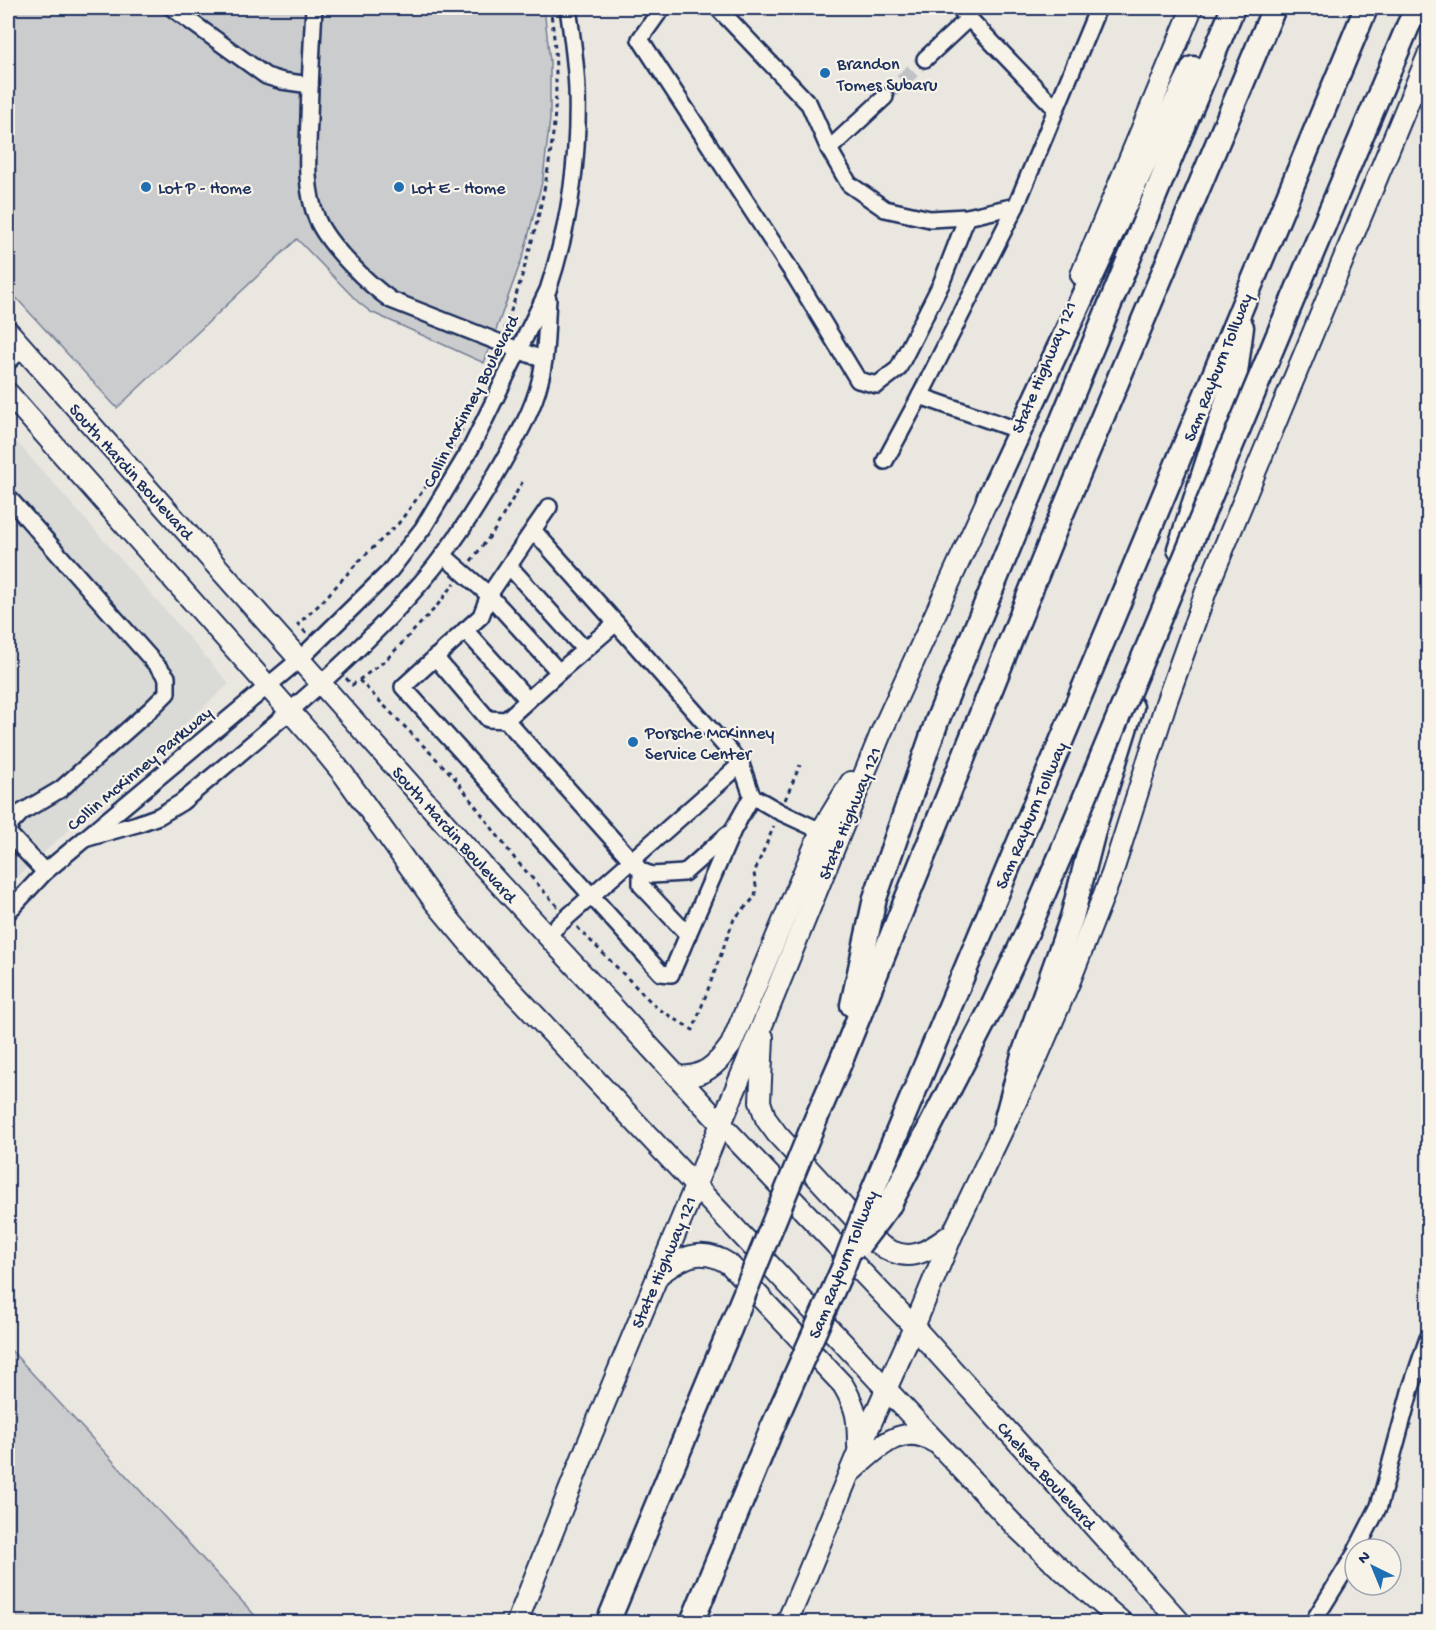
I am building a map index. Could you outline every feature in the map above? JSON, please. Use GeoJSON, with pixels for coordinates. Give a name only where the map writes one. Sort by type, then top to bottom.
{"type":"FeatureCollection","features":[{"type":"Feature","properties":{"kind":"highway"},"geometry":{"type":"LineString","coordinates":[[988,499],[1137,180],[1223,8]]}},
{"type":"Feature","properties":{"kind":"highway"},"geometry":{"type":"LineString","coordinates":[[841,1061],[875,898],[937,721],[1233,8]]}},
{"type":"Feature","properties":{"kind":"highway"},"geometry":{"type":"LineString","coordinates":[[608,1623],[841,1061],[1056,528],[1274,8]]}},
{"type":"Feature","properties":{"kind":"highway","name":"Sam Rayburn Tollway"},"geometry":{"type":"LineString","coordinates":[[692,1623],[772,1428],[843,1268],[881,1197],[1112,620],[1366,8]]}},
{"type":"Feature","properties":{"kind":"highway"},"geometry":{"type":"LineString","coordinates":[[881,1197],[993,1005],[1030,926],[1417,8]]}},
{"type":"Feature","properties":{"kind":"highway"},"geometry":{"type":"LineString","coordinates":[[1005,1122],[1023,1055],[1072,916],[1103,801],[1198,486],[1236,373],[1246,296]]}},
{"type":"Feature","properties":{"kind":"main road","name":"State Highway 121"},"geometry":{"type":"LineString","coordinates":[[517,1623],[570,1488],[694,1186],[764,1023],[881,734],[988,499],[1192,8]]}},
{"type":"Feature","properties":{"kind":"main road"},"geometry":{"type":"LineString","coordinates":[[787,1623],[953,1233],[1065,994],[1112,874],[1166,703],[1206,591],[1428,55]]}},
{"type":"Feature","properties":{"kind":"main road","name":"South Hardin Boulevard"},"geometry":{"type":"LineString","coordinates":[[8,330],[482,865],[721,1124],[914,1327]]}},
{"type":"Feature","properties":{"kind":"main road"},"geometry":{"type":"LineString","coordinates":[[8,393],[268,685],[344,775],[416,877],[484,961],[1016,1527],[1122,1623]]}},
{"type":"Feature","properties":{"kind":"main road"},"geometry":{"type":"LineString","coordinates":[[677,1076],[692,1076],[707,1070],[730,1045],[821,831],[881,734]]}},
{"type":"Feature","properties":{"kind":"main road"},"geometry":{"type":"LineString","coordinates":[[764,1023],[760,1102],[766,1119],[777,1134],[876,1242],[890,1251],[916,1256],[934,1247],[953,1233]]}},
{"type":"Feature","properties":{"kind":"main road"},"geometry":{"type":"LineString","coordinates":[[657,1276],[674,1263],[693,1255],[721,1258],[729,1263],[843,1385],[853,1403],[858,1422],[858,1452]]}},
{"type":"Feature","properties":{"kind":"main road","name":"Chelsea Boulevard"},"geometry":{"type":"LineString","coordinates":[[914,1327],[1180,1623]]}},
{"type":"Feature","properties":{"kind":"main road"},"geometry":{"type":"LineString","coordinates":[[850,1473],[882,1445],[901,1435],[919,1434],[938,1444]]}},
{"type":"Feature","properties":{"kind":"street"},"geometry":{"type":"LineString","coordinates":[[172,8],[266,76],[310,85]]}},
{"type":"Feature","properties":{"kind":"street"},"geometry":{"type":"LineString","coordinates":[[314,8],[308,176],[313,206],[322,229],[366,280],[391,300],[544,360]]}},
{"type":"Feature","properties":{"kind":"street","name":"Collin McKinney Boulevard"},"geometry":{"type":"LineString","coordinates":[[300,658],[389,572],[423,528],[471,448],[548,290],[557,264],[569,204],[575,141],[577,91],[568,8]]}},
{"type":"Feature","properties":{"kind":"street"},"geometry":{"type":"LineString","coordinates":[[662,8],[640,39],[796,278],[858,380],[877,385],[898,369],[941,284],[967,218]]}},
{"type":"Feature","properties":{"kind":"street"},"geometry":{"type":"LineString","coordinates":[[885,461],[1016,206],[1098,8]]}},
{"type":"Feature","properties":{"kind":"street"},"geometry":{"type":"LineString","coordinates":[[722,9],[809,104],[829,149],[849,184],[885,209],[930,219],[967,218],[1016,206]]}},
{"type":"Feature","properties":{"kind":"street"},"geometry":{"type":"LineString","coordinates":[[925,59],[964,13],[1056,109]]}},
{"type":"Feature","properties":{"kind":"street"},"geometry":{"type":"LineString","coordinates":[[829,149],[885,97]]}},
{"type":"Feature","properties":{"kind":"street","name":"Collin McKinney Boulevard"},"geometry":{"type":"LineString","coordinates":[[82,840],[159,816],[182,802],[322,684],[388,619],[426,576],[488,489],[535,397],[544,360],[548,290]]}},
{"type":"Feature","properties":{"kind":"street"},"geometry":{"type":"LineString","coordinates":[[8,363],[23,348]]}},
{"type":"Feature","properties":{"kind":"street"},"geometry":{"type":"LineString","coordinates":[[920,396],[1017,430]]}},
{"type":"Feature","properties":{"kind":"street"},"geometry":{"type":"LineString","coordinates":[[8,497],[167,677],[167,693],[151,709],[61,789],[22,812],[8,827]]}},
{"type":"Feature","properties":{"kind":"street"},"geometry":{"type":"LineString","coordinates":[[549,507],[489,595],[481,615],[403,687],[661,973],[671,974],[733,830],[752,796]]}},
{"type":"Feature","properties":{"kind":"street"},"geometry":{"type":"LineString","coordinates":[[533,530],[741,764],[752,796],[821,831]]}},
{"type":"Feature","properties":{"kind":"street"},"geometry":{"type":"LineString","coordinates":[[443,555],[489,595],[559,672]]}},
{"type":"Feature","properties":{"kind":"street"},"geometry":{"type":"LineString","coordinates":[[509,566],[584,649]]}},
{"type":"Feature","properties":{"kind":"street"},"geometry":{"type":"LineString","coordinates":[[435,657],[488,720],[506,720],[616,623]]}},
{"type":"Feature","properties":{"kind":"street"},"geometry":{"type":"LineString","coordinates":[[465,630],[528,700]]}},
{"type":"Feature","properties":{"kind":"street","name":"Collin McKinney Parkway"},"geometry":{"type":"LineString","coordinates":[[8,912],[45,872],[300,658]]}},
{"type":"Feature","properties":{"kind":"street"},"geometry":{"type":"LineString","coordinates":[[506,720],[637,866],[652,875],[684,873],[733,830]]}},
{"type":"Feature","properties":{"kind":"street"},"geometry":{"type":"LineString","coordinates":[[547,935],[591,896],[637,866],[741,764]]}},
{"type":"Feature","properties":{"kind":"street"},"geometry":{"type":"LineString","coordinates":[[8,833],[45,872]]}},
{"type":"Feature","properties":{"kind":"street"},"geometry":{"type":"LineString","coordinates":[[637,866],[641,885],[687,935]]}},
{"type":"Feature","properties":{"kind":"street"},"geometry":{"type":"LineString","coordinates":[[1363,1537],[1379,1506],[1411,1388],[1428,1338]]}},
{"type":"Feature","properties":{"kind":"street"},"geometry":{"type":"LineString","coordinates":[[1313,1623],[1343,1574]]}},
{"type":"Feature","properties":{"kind":"path"},"geometry":{"type":"LineString","coordinates":[[359,680],[386,660],[436,607],[494,531],[523,481]]}},
{"type":"Feature","properties":{"kind":"shaded area"},"geometry":{"type":"Polygon","coordinates":[[[8,8],[544,8],[550,62],[550,119],[543,178],[524,253],[484,363],[371,312],[358,302],[297,239],[117,408],[8,289],[8,8]]]}},
{"type":"Feature","properties":{"kind":"shaded area"},"geometry":{"type":"Polygon","coordinates":[[[8,432],[229,684],[8,885],[8,432]]]}},
{"type":"Feature","properties":{"kind":"shaded area"},"geometry":{"type":"Polygon","coordinates":[[[8,1347],[261,1622],[8,1622],[8,1347]]]}},
{"type":"Feature","properties":{"kind":"tunnel"},"geometry":{"type":"LineString","coordinates":[[885,97],[925,59]]}},
{"type":"Feature","properties":{"kind":"place","name":"Brandon Tomes Subaru"},"geometry":{"type":"Point","coordinates":[825,73]}},
{"type":"Feature","properties":{"kind":"place","name":"Lot P - Home"},"geometry":{"type":"Point","coordinates":[146,187]}},
{"type":"Feature","properties":{"kind":"place","name":"Lot E - Home"},"geometry":{"type":"Point","coordinates":[399,187]}},
{"type":"Feature","properties":{"kind":"place","name":"Porsche McKinney Service Center"},"geometry":{"type":"Point","coordinates":[633,742]}}]}
